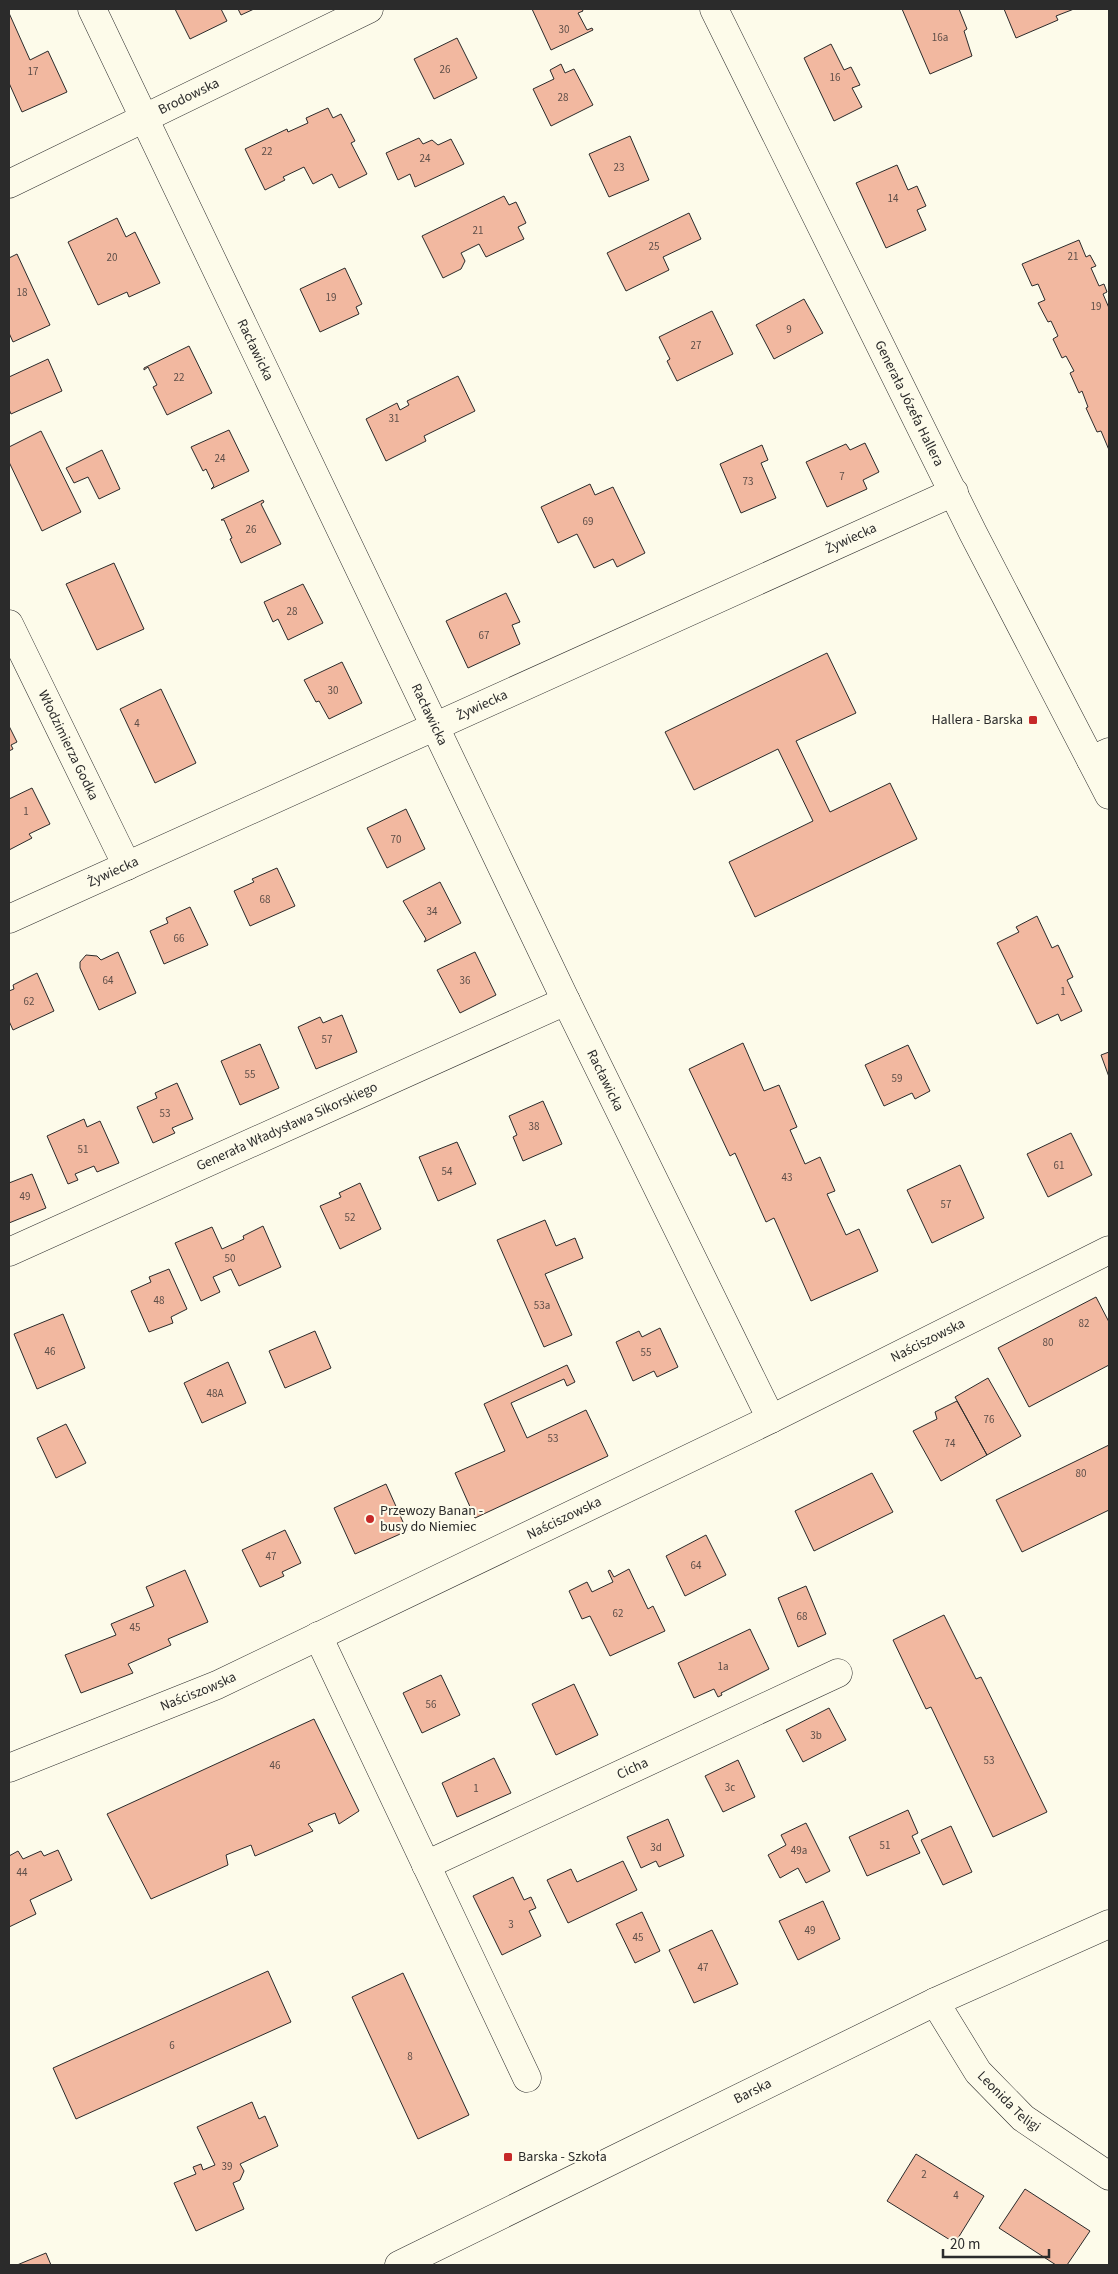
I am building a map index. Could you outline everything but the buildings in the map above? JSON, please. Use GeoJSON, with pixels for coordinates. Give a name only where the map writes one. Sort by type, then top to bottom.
{"type":"FeatureCollection","features":[{"type":"Feature","properties":{"kind":"street","name":"Racławicka"},"geometry":{"type":"LineString","coordinates":[[92,9],[566,1002],[771,1418]]}},
{"type":"Feature","properties":{"kind":"street","name":"Brodowska"},"geometry":{"type":"LineString","coordinates":[[9,184],[369,9]]}},
{"type":"Feature","properties":{"kind":"street","name":"Generała Józefa Hallera"},"geometry":{"type":"LineString","coordinates":[[714,9],[1040,664],[1100,756],[1109,795]]}},
{"type":"Feature","properties":{"kind":"street","name":"Żywiecka"},"geometry":{"type":"LineString","coordinates":[[9,919],[954,492]]}},
{"type":"Feature","properties":{"kind":"street","name":"Włodzimierza Godka"},"geometry":{"type":"LineString","coordinates":[[9,624],[127,866]]}},
{"type":"Feature","properties":{"kind":"street","name":"Generała Władysława Sikorskiego"},"geometry":{"type":"LineString","coordinates":[[9,1252],[566,1002]]}},
{"type":"Feature","properties":{"kind":"street","name":"Naściszowska"},"geometry":{"type":"LineString","coordinates":[[9,1768],[217,1685],[771,1418],[1109,1250]]}},
{"type":"Feature","properties":{"kind":"street"},"geometry":{"type":"LineString","coordinates":[[318,1636],[527,2078]]}},
{"type":"Feature","properties":{"kind":"street","name":"Cicha"},"geometry":{"type":"LineString","coordinates":[[426,1864],[838,1673]]}},
{"type":"Feature","properties":{"kind":"street","name":"Barska"},"geometry":{"type":"LineString","coordinates":[[399,2265],[935,2002],[1109,1924]]}},
{"type":"Feature","properties":{"kind":"street","name":"Leonida Teligi"},"geometry":{"type":"LineString","coordinates":[[935,2002],[978,2072],[1023,2118],[1109,2176]]}},
{"type":"Feature","properties":{"kind":"place","name":"Hallera - Barska"},"geometry":{"type":"Point","coordinates":[1033,720]}},
{"type":"Feature","properties":{"kind":"place","name":"Przewozy Banan - busy do Niemiec"},"geometry":{"type":"Point","coordinates":[370,1519]}},
{"type":"Feature","properties":{"kind":"place","name":"Barska - Szkoła"},"geometry":{"type":"Point","coordinates":[508,2157]}}]}
